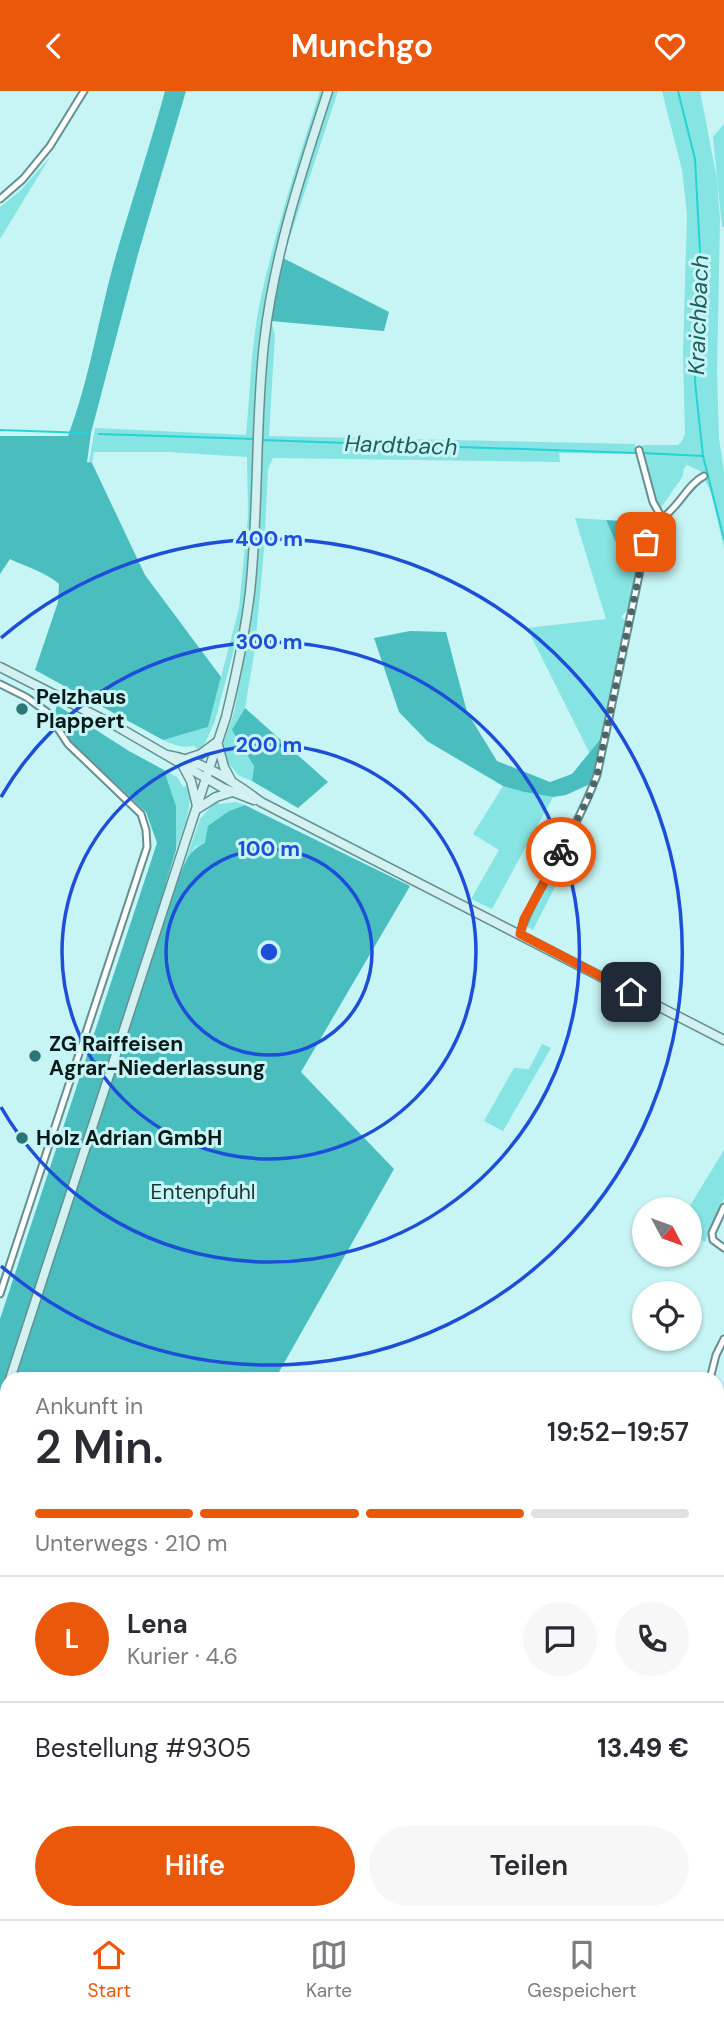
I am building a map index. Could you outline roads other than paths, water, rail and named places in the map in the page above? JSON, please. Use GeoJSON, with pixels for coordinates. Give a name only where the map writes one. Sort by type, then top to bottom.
{"type":"FeatureCollection","features":[{"type":"Feature","properties":{"kind":"main road"},"geometry":{"type":"LineString","coordinates":[[12,1372],[226,717],[246,621],[253,551],[261,369],[272,282],[292,203],[328,91]]}},
{"type":"Feature","properties":{"kind":"main road"},"geometry":{"type":"LineString","coordinates":[[0,670],[28,681],[167,755],[233,782],[261,802]]}},
{"type":"Feature","properties":{"kind":"main road"},"geometry":{"type":"LineString","coordinates":[[184,762],[217,742]]}},
{"type":"Feature","properties":{"kind":"main road"},"geometry":{"type":"LineString","coordinates":[[217,742],[224,767],[233,782]]}},
{"type":"Feature","properties":{"kind":"main road"},"geometry":{"type":"LineString","coordinates":[[184,762],[197,809]]}},
{"type":"Feature","properties":{"kind":"main road"},"geometry":{"type":"LineString","coordinates":[[208,774],[232,792],[261,802],[724,1040]]}},
{"type":"Feature","properties":{"kind":"main road"},"geometry":{"type":"LineString","coordinates":[[197,809],[216,797],[232,792]]}},
{"type":"Feature","properties":{"kind":"street"},"geometry":{"type":"LineString","coordinates":[[0,199],[23,179],[50,146],[84,91]]}},
{"type":"Feature","properties":{"kind":"street"},"geometry":{"type":"LineString","coordinates":[[639,453],[653,502],[662,519]]}},
{"type":"Feature","properties":{"kind":"street"},"geometry":{"type":"LineString","coordinates":[[520,934],[524,919],[570,834],[597,775],[646,542],[653,528],[695,482],[704,477]]}},
{"type":"Feature","properties":{"kind":"street"},"geometry":{"type":"LineString","coordinates":[[0,684],[26,697],[47,712],[68,744],[141,814],[146,829],[147,847],[0,1294]]}},
{"type":"Feature","properties":{"kind":"street"},"geometry":{"type":"LineString","coordinates":[[724,1207],[712,1233],[713,1240],[724,1248]]}},
{"type":"Feature","properties":{"kind":"street"},"geometry":{"type":"LineString","coordinates":[[712,1372],[724,1339]]}},
{"type":"Feature","properties":{"kind":"waterway","name":"Kraichbach"},"geometry":{"type":"LineString","coordinates":[[678,91],[695,159],[700,252],[695,382],[703,456],[724,539]]}},
{"type":"Feature","properties":{"kind":"waterway","name":"Hardtbach"},"geometry":{"type":"LineString","coordinates":[[0,430],[88,433]]}},
{"type":"Feature","properties":{"kind":"waterway","name":"Hardtbach"},"geometry":{"type":"LineString","coordinates":[[99,434],[255,439]]}},
{"type":"Feature","properties":{"kind":"waterway","name":"Hardtbach"},"geometry":{"type":"LineString","coordinates":[[261,440],[636,453]]}},
{"type":"Feature","properties":{"kind":"waterway","name":"Hardtbach"},"geometry":{"type":"LineString","coordinates":[[642,453],[703,456]]}},
{"type":"Feature","properties":{"kind":"place","name":"Pelzhaus Plappert"},"geometry":{"type":"Point","coordinates":[22,709]}},
{"type":"Feature","properties":{"kind":"place","name":"ZG Raiffeisen Agrar-Niederlassung"},"geometry":{"type":"Point","coordinates":[35,1056]}},
{"type":"Feature","properties":{"kind":"place","name":"Holz Adrian GmbH"},"geometry":{"type":"Point","coordinates":[22,1138]}},
{"type":"Feature","properties":{"kind":"park label","name":"Entenpfuhl"},"geometry":{"type":"Point","coordinates":[203,1192]}}]}
